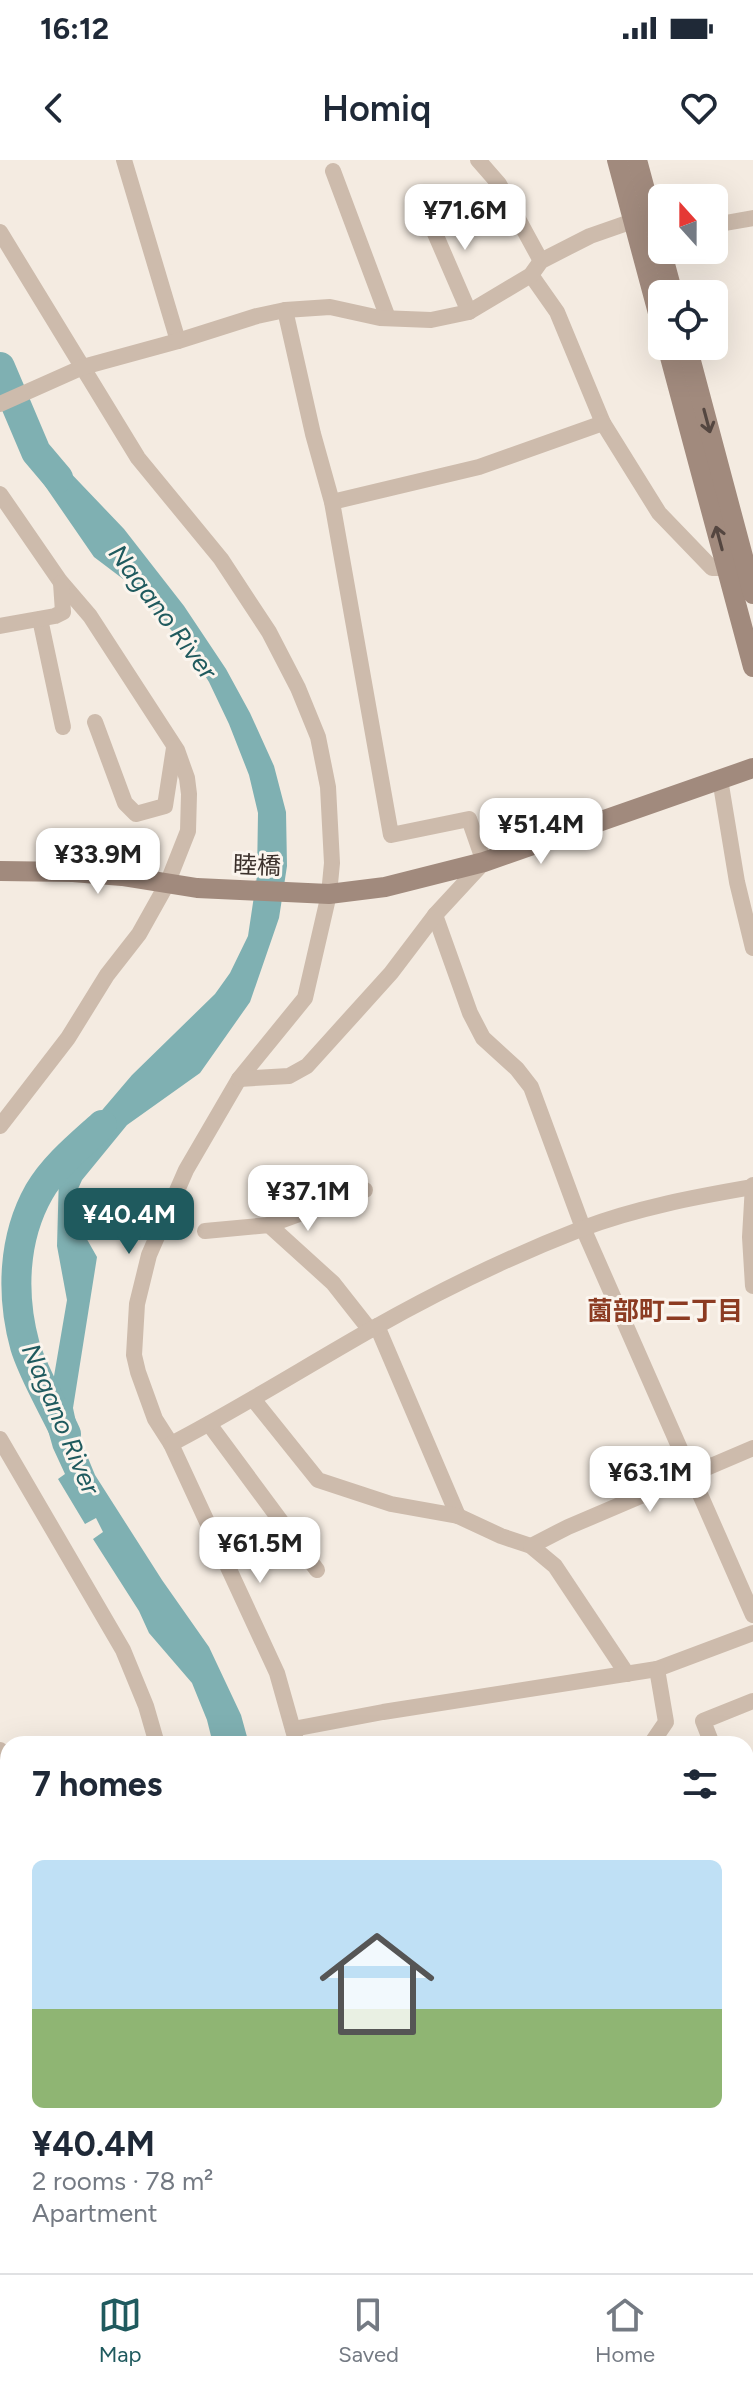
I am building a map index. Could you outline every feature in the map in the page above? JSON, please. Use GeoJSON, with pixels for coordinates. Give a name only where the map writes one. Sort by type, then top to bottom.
{"type":"FeatureCollection","features":[{"type":"Feature","properties":{"kind":"main road"},"geometry":{"type":"LineString","coordinates":[[617,160],[649,280]]}},
{"type":"Feature","properties":{"kind":"main road"},"geometry":{"type":"LineString","coordinates":[[637,160],[648,195]]}},
{"type":"Feature","properties":{"kind":"main road"},"geometry":{"type":"LineString","coordinates":[[672,360],[753,594]]}},
{"type":"Feature","properties":{"kind":"main road"},"geometry":{"type":"LineString","coordinates":[[691,360],[742,565],[753,667]]}},
{"type":"Feature","properties":{"kind":"main road","name":"睦橋"},"geometry":{"type":"LineString","coordinates":[[0,871],[73,872],[197,888],[322,894],[385,887],[484,862],[753,768]]}},
{"type":"Feature","properties":{"kind":"street"},"geometry":{"type":"LineString","coordinates":[[124,160],[178,341]]}},
{"type":"Feature","properties":{"kind":"street"},"geometry":{"type":"LineString","coordinates":[[478,160],[499,184],[603,423],[659,513],[712,568],[742,565]]}},
{"type":"Feature","properties":{"kind":"street"},"geometry":{"type":"LineString","coordinates":[[333,171],[388,318]]}},
{"type":"Feature","properties":{"kind":"street"},"geometry":{"type":"LineString","coordinates":[[424,208],[469,312]]}},
{"type":"Feature","properties":{"kind":"street"},"geometry":{"type":"LineString","coordinates":[[728,222],[753,218]]}},
{"type":"Feature","properties":{"kind":"street"},"geometry":{"type":"LineString","coordinates":[[0,404],[76,371],[285,310],[330,307],[388,318],[431,320],[469,312],[590,236],[633,221],[648,225]]}},
{"type":"Feature","properties":{"kind":"street"},"geometry":{"type":"LineString","coordinates":[[0,232],[76,371],[138,458],[221,559],[269,632],[298,688],[318,737],[328,787],[332,863],[322,894],[305,998],[239,1079],[170,1203],[149,1255],[137,1304],[134,1355],[155,1419],[171,1444],[277,1673],[295,1736],[383,1712],[657,1669],[753,1633]]}},
{"type":"Feature","properties":{"kind":"street"},"geometry":{"type":"LineString","coordinates":[[239,1079],[289,1076],[307,1066],[391,973],[435,915],[484,862],[469,819],[391,835],[332,502],[285,310]]}},
{"type":"Feature","properties":{"kind":"street"},"geometry":{"type":"LineString","coordinates":[[332,502],[479,467],[603,423]]}},
{"type":"Feature","properties":{"kind":"street"},"geometry":{"type":"LineString","coordinates":[[0,494],[60,581],[90,616],[174,747],[187,778],[188,831],[167,884],[139,934],[107,975],[68,1038],[0,1126]]}},
{"type":"Feature","properties":{"kind":"street"},"geometry":{"type":"LineString","coordinates":[[0,626],[63,612],[60,581]]}},
{"type":"Feature","properties":{"kind":"street"},"geometry":{"type":"LineString","coordinates":[[40,619],[63,727]]}},
{"type":"Feature","properties":{"kind":"street"},"geometry":{"type":"LineString","coordinates":[[95,722],[125,803],[136,814],[165,806],[174,747]]}},
{"type":"Feature","properties":{"kind":"street"},"geometry":{"type":"LineString","coordinates":[[720,779],[737,882],[753,948]]}},
{"type":"Feature","properties":{"kind":"street"},"geometry":{"type":"LineString","coordinates":[[435,915],[470,1013],[483,1038],[517,1069],[531,1087],[583,1228],[753,1615]]}},
{"type":"Feature","properties":{"kind":"street"},"geometry":{"type":"LineString","coordinates":[[171,1444],[373,1328],[500,1264],[583,1228],[690,1198],[753,1186],[750,1237],[753,1286]]}},
{"type":"Feature","properties":{"kind":"street"},"geometry":{"type":"LineString","coordinates":[[205,1231],[269,1225],[365,1190]]}},
{"type":"Feature","properties":{"kind":"street"},"geometry":{"type":"LineString","coordinates":[[269,1225],[333,1283],[373,1328],[458,1516]]}},
{"type":"Feature","properties":{"kind":"street"},"geometry":{"type":"LineString","coordinates":[[253,1399],[318,1480],[391,1504],[458,1516],[531,1546],[555,1566],[627,1674]]}},
{"type":"Feature","properties":{"kind":"street"},"geometry":{"type":"LineString","coordinates":[[209,1424],[317,1570]]}},
{"type":"Feature","properties":{"kind":"street"},"geometry":{"type":"LineString","coordinates":[[0,1439],[123,1650],[155,1736]]}},
{"type":"Feature","properties":{"kind":"street"},"geometry":{"type":"LineString","coordinates":[[531,1546],[568,1527],[753,1448]]}},
{"type":"Feature","properties":{"kind":"street"},"geometry":{"type":"LineString","coordinates":[[656,1736],[666,1722],[657,1669]]}},
{"type":"Feature","properties":{"kind":"street"},"geometry":{"type":"LineString","coordinates":[[709,1736],[703,1721],[753,1701]]}},
{"type":"Feature","properties":{"kind":"water"},"geometry":{"type":"Polygon","coordinates":[[[40,441],[124,529],[184,606],[226,669],[250,713],[274,766],[286,812],[287,866],[279,918],[250,1002],[200,1073],[127,1125],[82,1180],[73,1200],[76,1220],[97,1257],[73,1408],[79,1436],[95,1475],[209,1647],[241,1715],[247,1736],[211,1736],[192,1683],[149,1633],[139,1611],[93,1539],[103,1532],[96,1518],[85,1524],[58,1479],[65,1474],[46,1423],[67,1300],[57,1246],[59,1175],[86,1129],[132,1075],[215,994],[230,973],[248,936],[257,876],[258,813],[249,775],[229,724],[209,682],[188,649],[131,585],[94,557],[23,454],[40,441]]]}},
{"type":"Feature","properties":{"kind":"waterway","name":"Nagano River"},"geometry":{"type":"LineString","coordinates":[[0,367],[36,452],[58,478]]}},
{"type":"Feature","properties":{"kind":"waterway","name":"Nagano River"},"geometry":{"type":"LineString","coordinates":[[66,1434],[25,1346],[16,1287],[19,1247],[30,1210],[45,1182],[102,1125]]}},
{"type":"Feature","properties":{"kind":"district","name":"薗部町二丁目"},"geometry":{"type":"Point","coordinates":[665,1311]}}]}
